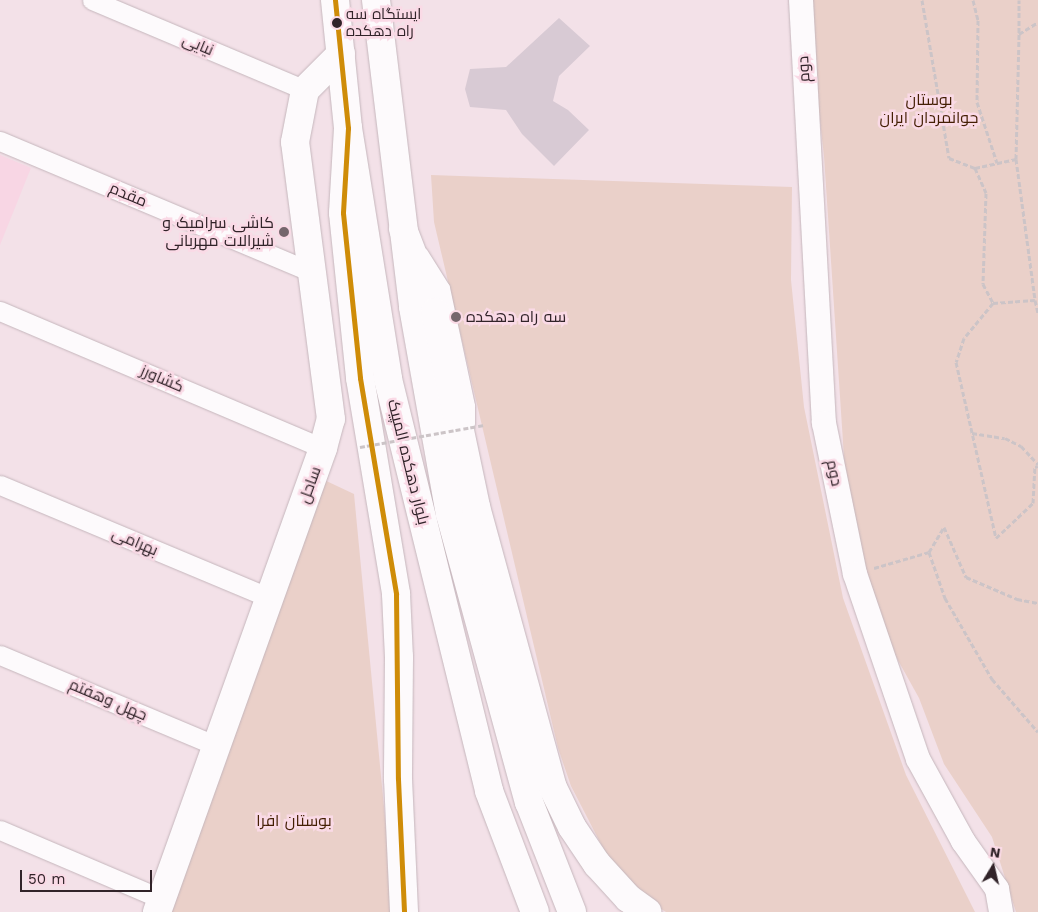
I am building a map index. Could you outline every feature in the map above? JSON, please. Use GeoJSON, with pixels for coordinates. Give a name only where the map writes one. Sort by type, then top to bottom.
{"type":"FeatureCollection","features":[{"type":"Feature","properties":{"kind":"main road","name":"بلوار دهکده المپیک"},"geometry":{"type":"LineString","coordinates":[[335,0],[348,128],[388,378],[489,791],[535,912]]}},
{"type":"Feature","properties":{"kind":"main road","name":"بلوار دهکده المپیک"},"geometry":{"type":"LineString","coordinates":[[376,0],[412,307],[450,514],[529,802],[572,912]]}},
{"type":"Feature","properties":{"kind":"main road"},"geometry":{"type":"LineString","coordinates":[[305,90],[340,54]]}},
{"type":"Feature","properties":{"kind":"main road","name":"ساحل"},"geometry":{"type":"LineString","coordinates":[[160,905],[323,448],[331,419],[310,271],[295,142],[305,90]]}},
{"type":"Feature","properties":{"kind":"main road"},"geometry":{"type":"LineString","coordinates":[[348,128],[343,213],[360,378],[396,594],[400,657],[398,779],[404,912]]}},
{"type":"Feature","properties":{"kind":"main road"},"geometry":{"type":"LineString","coordinates":[[404,231],[435,312],[476,507],[553,788],[572,827],[597,864],[628,898],[647,912]]}},
{"type":"Feature","properties":{"kind":"street","name":"نیایی"},"geometry":{"type":"LineString","coordinates":[[92,0],[305,90]]}},
{"type":"Feature","properties":{"kind":"street","name":"دوم"},"geometry":{"type":"LineString","coordinates":[[801,0],[824,423],[855,574],[918,759],[963,841],[997,890],[1001,912]]}},
{"type":"Feature","properties":{"kind":"street","name":"مقدم"},"geometry":{"type":"LineString","coordinates":[[0,141],[310,271]]}},
{"type":"Feature","properties":{"kind":"street","name":"کشاورز"},"geometry":{"type":"LineString","coordinates":[[0,311],[323,448]]}},
{"type":"Feature","properties":{"kind":"street","name":"بهرامی"},"geometry":{"type":"LineString","coordinates":[[0,485],[270,598]]}},
{"type":"Feature","properties":{"kind":"street","name":"چهل وهفتم"},"geometry":{"type":"LineString","coordinates":[[0,655],[216,746]]}},
{"type":"Feature","properties":{"kind":"street"},"geometry":{"type":"LineString","coordinates":[[0,830],[160,905]]}},
{"type":"Feature","properties":{"kind":"path"},"geometry":{"type":"LineString","coordinates":[[922,0],[949,158],[975,168],[1016,160]]}},
{"type":"Feature","properties":{"kind":"path"},"geometry":{"type":"LineString","coordinates":[[973,0],[978,20],[977,102],[997,163]]}},
{"type":"Feature","properties":{"kind":"path"},"geometry":{"type":"LineString","coordinates":[[1019,0],[1016,160],[1038,313]]}},
{"type":"Feature","properties":{"kind":"path"},"geometry":{"type":"LineString","coordinates":[[1019,34],[1038,22]]}},
{"type":"Feature","properties":{"kind":"path"},"geometry":{"type":"LineString","coordinates":[[975,168],[986,193],[983,284],[993,303]]}},
{"type":"Feature","properties":{"kind":"path"},"geometry":{"type":"LineString","coordinates":[[972,432],[1006,438],[1021,446],[1038,465],[1035,467],[1033,503],[996,538],[956,362],[964,338],[993,303],[1035,300]]}},
{"type":"Feature","properties":{"kind":"path"},"geometry":{"type":"LineString","coordinates":[[360,447],[484,425]]}},
{"type":"Feature","properties":{"kind":"path"},"geometry":{"type":"LineString","coordinates":[[855,574],[929,552],[944,527],[966,577],[1017,599],[1038,603]]}},
{"type":"Feature","properties":{"kind":"path"},"geometry":{"type":"LineString","coordinates":[[929,552],[945,598],[992,680],[1038,732]]}},
{"type":"Feature","properties":{"kind":"shaded area"},"geometry":{"type":"Polygon","coordinates":[[[0,155],[31,168],[0,245],[0,155]]]}},
{"type":"Feature","properties":{"kind":"green space","name":"بوستان جوانمردان ایران"},"geometry":{"type":"Polygon","coordinates":[[[812,0],[1038,0],[1038,912],[1016,912],[992,837],[944,764],[919,698],[880,628],[860,563],[845,472],[824,156],[811,41],[812,0]]]}},
{"type":"Feature","properties":{"kind":"green space"},"geometry":{"type":"Polygon","coordinates":[[[431,175],[792,187],[791,280],[804,407],[843,598],[906,775],[975,912],[666,912],[640,896],[604,850],[571,786],[558,748],[434,222],[431,175]]]}},
{"type":"Feature","properties":{"kind":"green space","name":"بوستان افرا"},"geometry":{"type":"Polygon","coordinates":[[[320,478],[354,494],[394,912],[166,912],[320,478]]]}},
{"type":"Feature","properties":{"kind":"building"},"geometry":{"type":"Polygon","coordinates":[[[559,18],[590,46],[559,76],[553,101],[568,110],[589,130],[554,166],[522,134],[506,110],[470,107],[465,89],[470,69],[506,67],[559,18]]]}},
{"type":"Feature","properties":{"kind":"transit line"},"geometry":{"type":"LineString","coordinates":[[335,0],[348,128],[343,213],[360,378],[396,594],[398,779],[404,912]]}},
{"type":"Feature","properties":{"kind":"place","name":"ایستگاه سه راه دهکده"},"geometry":{"type":"Point","coordinates":[337,23]}},
{"type":"Feature","properties":{"kind":"place","name":"کاشی سرامیک و شیرالات مهربانی"},"geometry":{"type":"Point","coordinates":[284,232]}},
{"type":"Feature","properties":{"kind":"place","name":"سه راه دهکده"},"geometry":{"type":"Point","coordinates":[456,317]}}]}
